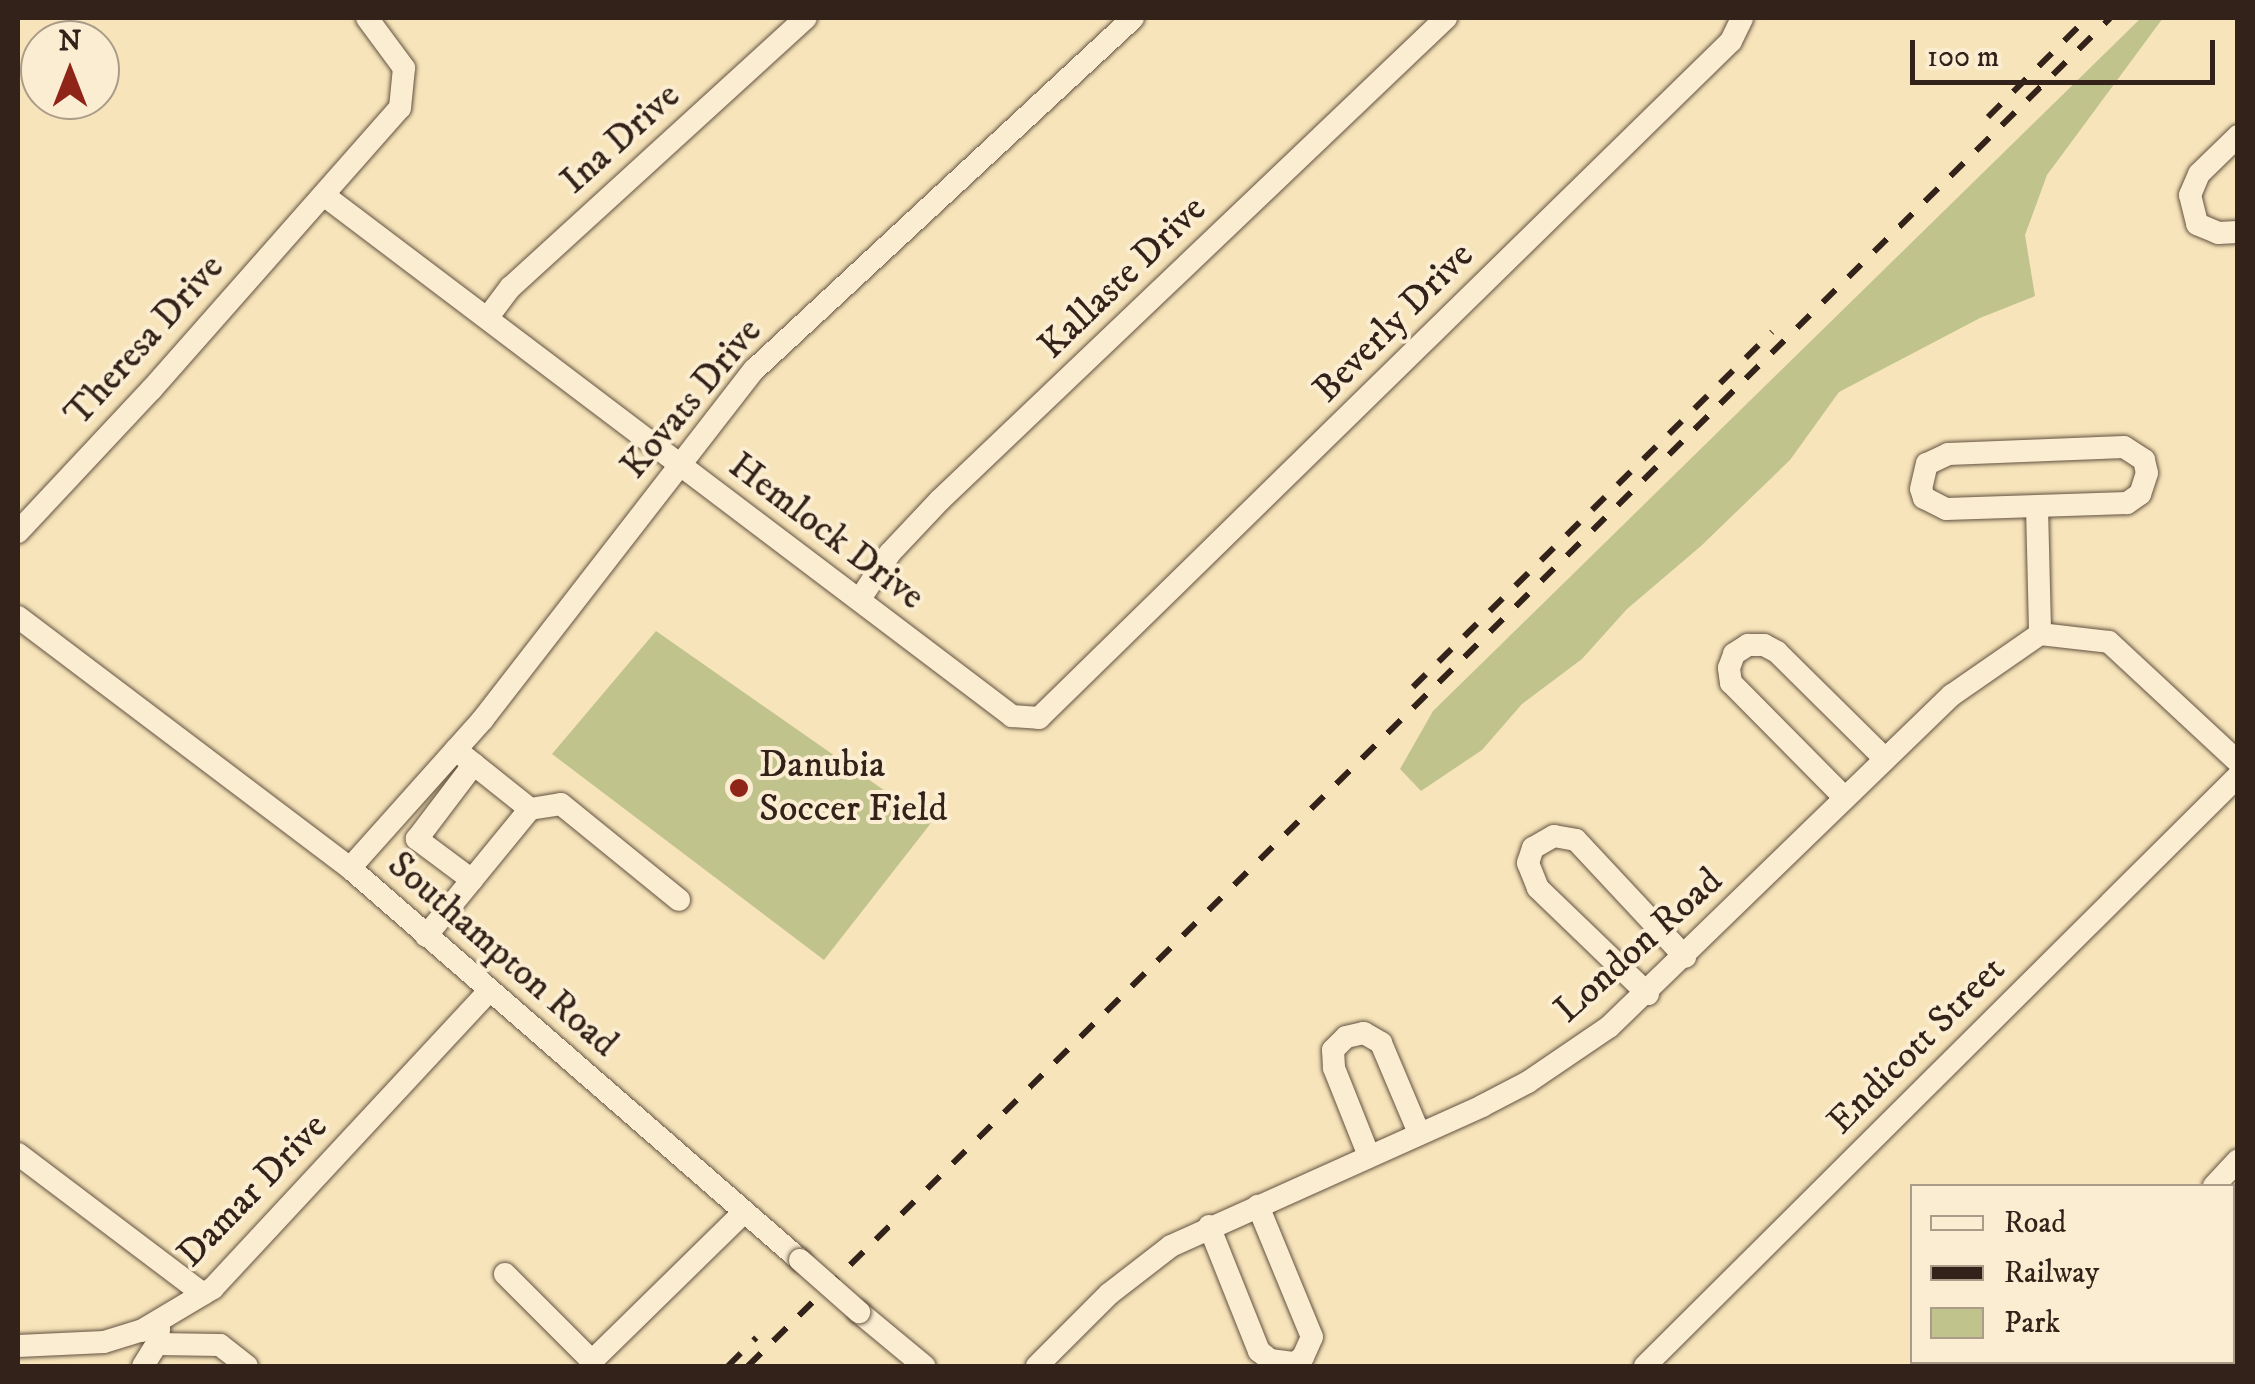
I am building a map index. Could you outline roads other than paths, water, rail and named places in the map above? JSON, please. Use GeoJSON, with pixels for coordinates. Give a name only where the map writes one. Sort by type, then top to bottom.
{"type":"FeatureCollection","features":[{"type":"Feature","properties":{"kind":"street","name":"Theresa Drive"},"geometry":{"type":"LineString","coordinates":[[18,532],[325,196],[400,108],[404,68],[367,18]]}},
{"type":"Feature","properties":{"kind":"street","name":"Ina Drive"},"geometry":{"type":"LineString","coordinates":[[488,317],[511,286],[806,18]]}},
{"type":"Feature","properties":{"kind":"street","name":"Kovats Drive"},"geometry":{"type":"LineString","coordinates":[[350,868],[465,757],[677,465],[754,370],[1133,18]]}},
{"type":"Feature","properties":{"kind":"street","name":"Kallaste Drive"},"geometry":{"type":"LineString","coordinates":[[860,599],[890,553],[940,500],[1446,18]]}},
{"type":"Feature","properties":{"kind":"street","name":"Beverly Drive"},"geometry":{"type":"LineString","coordinates":[[1096,666],[1731,41],[1740,23]]}},
{"type":"Feature","properties":{"kind":"street"},"geometry":{"type":"LineString","coordinates":[[2238,136],[2199,174],[2190,195],[2197,224],[2238,232]]}},
{"type":"Feature","properties":{"kind":"street","name":"Hemlock Drive"},"geometry":{"type":"LineString","coordinates":[[325,196],[1012,716],[1027,719],[1046,715],[1096,666]]}},
{"type":"Feature","properties":{"kind":"street"},"geometry":{"type":"LineString","coordinates":[[2124,448],[2144,460],[2146,484],[2127,502],[2036,507],[1946,508],[1924,498],[1920,477],[1927,464],[1948,454],[2124,448]]}},
{"type":"Feature","properties":{"kind":"street"},"geometry":{"type":"LineString","coordinates":[[2036,507],[2040,634],[2110,642],[2238,762]]}},
{"type":"Feature","properties":{"kind":"street","name":"Southampton Road"},"geometry":{"type":"LineString","coordinates":[[18,617],[350,868],[488,992],[924,1366]]}},
{"type":"Feature","properties":{"kind":"street","name":"London Road"},"geometry":{"type":"LineString","coordinates":[[1037,1366],[1148,1261],[1209,1226],[1528,1082],[1609,1027],[1648,994],[1952,696],[2040,634]]}},
{"type":"Feature","properties":{"kind":"street"},"geometry":{"type":"LineString","coordinates":[[1845,798],[1731,683],[1729,668],[1734,654],[1748,645],[1764,645],[1776,652],[1884,759]]}},
{"type":"Feature","properties":{"kind":"street"},"geometry":{"type":"LineString","coordinates":[[472,880],[417,840],[465,757],[530,809]]}},
{"type":"Feature","properties":{"kind":"street","name":"Endicott Street"},"geometry":{"type":"LineString","coordinates":[[1645,1366],[2238,776]]}},
{"type":"Feature","properties":{"kind":"street"},"geometry":{"type":"LineString","coordinates":[[426,936],[530,809],[561,804],[679,900]]}},
{"type":"Feature","properties":{"kind":"street"},"geometry":{"type":"LineString","coordinates":[[1648,994],[1538,888],[1528,863],[1533,848],[1554,836],[1576,840],[1685,957]]}},
{"type":"Feature","properties":{"kind":"street","name":"Damar Drive"},"geometry":{"type":"LineString","coordinates":[[18,1346],[104,1342],[158,1333],[204,1294],[488,992]]}},
{"type":"Feature","properties":{"kind":"street"},"geometry":{"type":"LineString","coordinates":[[1369,1156],[1334,1068],[1333,1050],[1346,1037],[1364,1034],[1381,1043],[1419,1133]]}},
{"type":"Feature","properties":{"kind":"street"},"geometry":{"type":"LineString","coordinates":[[18,1154],[204,1294]]}},
{"type":"Feature","properties":{"kind":"street"},"geometry":{"type":"LineString","coordinates":[[2216,1184],[2238,1160]]}},
{"type":"Feature","properties":{"kind":"street"},"geometry":{"type":"LineString","coordinates":[[1209,1226],[1259,1352],[1270,1360],[1294,1362],[1304,1358],[1312,1337],[1258,1206]]}},
{"type":"Feature","properties":{"kind":"street"},"geometry":{"type":"LineString","coordinates":[[505,1274],[592,1361],[744,1212]]}},
{"type":"Feature","properties":{"kind":"street"},"geometry":{"type":"LineString","coordinates":[[143,1366],[158,1333],[220,1345],[247,1366]]}},
{"type":"Feature","properties":{"kind":"railway"},"geometry":{"type":"LineString","coordinates":[[1988,117],[2087,18]]}},
{"type":"Feature","properties":{"kind":"railway"},"geometry":{"type":"LineString","coordinates":[[748,1366],[2110,18]]}},
{"type":"Feature","properties":{"kind":"railway"},"geometry":{"type":"LineString","coordinates":[[1413,687],[1772,332]]}},
{"type":"Feature","properties":{"kind":"railway"},"geometry":{"type":"LineString","coordinates":[[728,1366],[756,1338]]}},
{"type":"Feature","properties":{"kind":"place","name":"Danubia Soccer Field"},"geometry":{"type":"Point","coordinates":[739,788]}}]}
